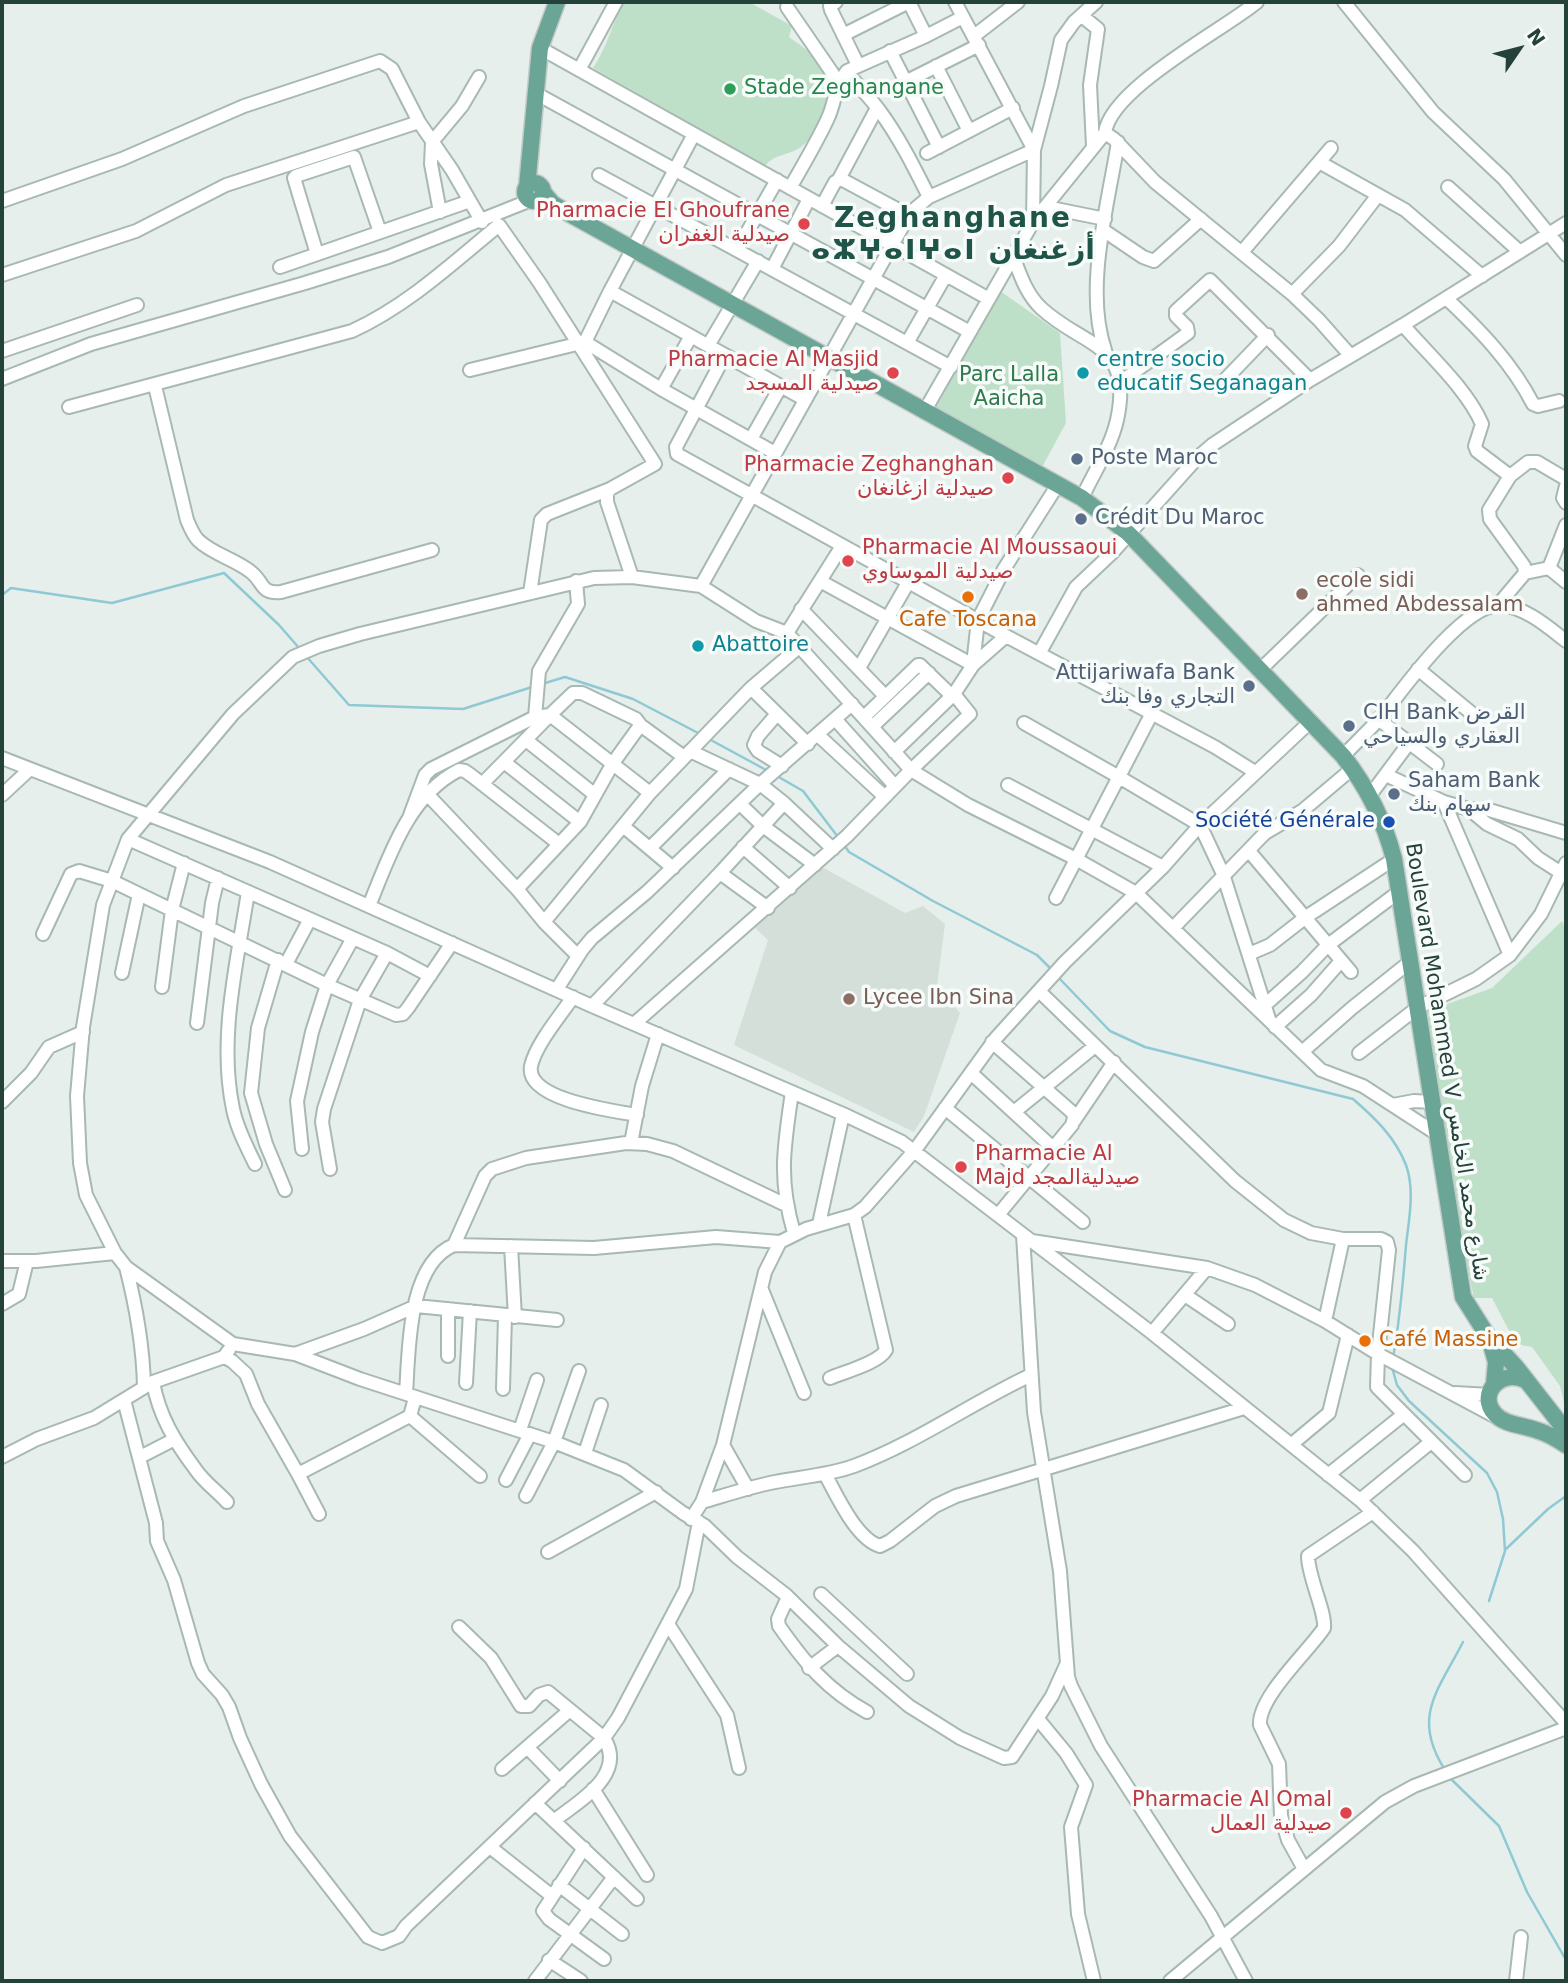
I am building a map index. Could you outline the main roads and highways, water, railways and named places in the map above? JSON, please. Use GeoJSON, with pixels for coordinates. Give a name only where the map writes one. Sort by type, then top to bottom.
{"type":"FeatureCollection","features":[{"type":"Feature","properties":{"kind":"main road","name":"Boulevard Mohammed V شارع محمد الخامس"},"geometry":{"type":"LineString","coordinates":[[557,2],[540,48],[532,152],[534,193],[1082,498],[1128,533],[1261,669],[1348,762],[1371,794],[1386,830],[1400,891],[1463,1297],[1489,1338],[1510,1359],[1566,1431]]}},
{"type":"Feature","properties":{"kind":"main road","name":"Boulevard Mohammed V شارع محمد الخامس"},"geometry":{"type":"LineString","coordinates":[[1489,1338],[1496,1362],[1492,1390]]}},
{"type":"Feature","properties":{"kind":"main road"},"geometry":{"type":"LineString","coordinates":[[1507,1421],[1527,1418],[1535,1407],[1531,1387],[1510,1376],[1492,1390],[1491,1409],[1507,1421],[1538,1430],[1566,1445]]}},
{"type":"Feature","properties":{"kind":"waterway"},"geometry":{"type":"LineString","coordinates":[[2,595],[11,588],[112,603],[224,573],[279,625],[299,648]]}},
{"type":"Feature","properties":{"kind":"waterway"},"geometry":{"type":"LineString","coordinates":[[306,656],[349,705],[463,709],[532,687]]}},
{"type":"Feature","properties":{"kind":"waterway"},"geometry":{"type":"LineString","coordinates":[[542,684],[565,677],[633,699],[700,734]]}},
{"type":"Feature","properties":{"kind":"waterway"},"geometry":{"type":"LineString","coordinates":[[709,739],[768,771]]}},
{"type":"Feature","properties":{"kind":"waterway"},"geometry":{"type":"LineString","coordinates":[[777,776],[803,791],[838,837]]}},
{"type":"Feature","properties":{"kind":"waterway"},"geometry":{"type":"LineString","coordinates":[[844,845],[849,852],[933,901],[1037,955],[1053,971]]}},
{"type":"Feature","properties":{"kind":"waterway"},"geometry":{"type":"LineString","coordinates":[[1057,976],[1110,1031],[1145,1047],[1353,1099],[1384,1129],[1406,1165],[1411,1194],[1393,1358]]}},
{"type":"Feature","properties":{"kind":"waterway"},"geometry":{"type":"LineString","coordinates":[[1392,1367],[1397,1385],[1409,1401],[1487,1473],[1497,1492],[1503,1519],[1505,1551],[1489,1601]]}},
{"type":"Feature","properties":{"kind":"waterway"},"geometry":{"type":"LineString","coordinates":[[1506,1549],[1548,1509],[1566,1496]]}},
{"type":"Feature","properties":{"kind":"waterway"},"geometry":{"type":"LineString","coordinates":[[1445,1770],[1435,1751],[1429,1719],[1437,1690],[1463,1642]]}},
{"type":"Feature","properties":{"kind":"waterway"},"geometry":{"type":"LineString","coordinates":[[1450,1778],[1499,1826],[1527,1892],[1566,1960]]}},
{"type":"Feature","properties":{"kind":"place","name":"Stade Zeghangane"},"geometry":{"type":"Point","coordinates":[730,89]}},
{"type":"Feature","properties":{"kind":"place","name":"Pharmacie El Ghoufrane صيدلية الغفران"},"geometry":{"type":"Point","coordinates":[804,224]}},
{"type":"Feature","properties":{"kind":"place","name":"Pharmacie Al Masjid صيدلية المسجد"},"geometry":{"type":"Point","coordinates":[893,373]}},
{"type":"Feature","properties":{"kind":"place","name":"centre socio educatif Seganagan"},"geometry":{"type":"Point","coordinates":[1083,373]}},
{"type":"Feature","properties":{"kind":"place","name":"Poste Maroc"},"geometry":{"type":"Point","coordinates":[1077,459]}},
{"type":"Feature","properties":{"kind":"place","name":"Pharmacie Zeghanghan صيدلية ازغانغان"},"geometry":{"type":"Point","coordinates":[1008,478]}},
{"type":"Feature","properties":{"kind":"place","name":"Crédit Du Maroc"},"geometry":{"type":"Point","coordinates":[1081,519]}},
{"type":"Feature","properties":{"kind":"place","name":"Pharmacie Al Moussaoui صيدلية الموساوي"},"geometry":{"type":"Point","coordinates":[848,561]}},
{"type":"Feature","properties":{"kind":"place","name":"ecole sidi ahmed Abdessalam"},"geometry":{"type":"Point","coordinates":[1302,594]}},
{"type":"Feature","properties":{"kind":"place","name":"Cafe Toscana"},"geometry":{"type":"Point","coordinates":[968,597]}},
{"type":"Feature","properties":{"kind":"place","name":"Abattoire"},"geometry":{"type":"Point","coordinates":[698,646]}},
{"type":"Feature","properties":{"kind":"place","name":"Attijariwafa Bank التجاري وفا بنك"},"geometry":{"type":"Point","coordinates":[1249,686]}},
{"type":"Feature","properties":{"kind":"place","name":"CIH Bank القرض العقاري والسياحي"},"geometry":{"type":"Point","coordinates":[1349,726]}},
{"type":"Feature","properties":{"kind":"place","name":"Saham Bank سهام بنك"},"geometry":{"type":"Point","coordinates":[1394,794]}},
{"type":"Feature","properties":{"kind":"place","name":"Société Générale"},"geometry":{"type":"Point","coordinates":[1389,822]}},
{"type":"Feature","properties":{"kind":"place","name":"Lycee Ibn Sina"},"geometry":{"type":"Point","coordinates":[849,999]}},
{"type":"Feature","properties":{"kind":"place","name":"Pharmacie Al Majd صيدليةالمجد"},"geometry":{"type":"Point","coordinates":[961,1167]}},
{"type":"Feature","properties":{"kind":"place","name":"Café Massine"},"geometry":{"type":"Point","coordinates":[1365,1341]}},
{"type":"Feature","properties":{"kind":"place","name":"Pharmacie Al Omal صيدلية العمال"},"geometry":{"type":"Point","coordinates":[1346,1813]}},
{"type":"Feature","properties":{"kind":"district","name":"Zeghanghane ⴰⵣⵖⴰⵏⵖⴰⵏ أزغنغان"},"geometry":{"type":"Point","coordinates":[953,236]}},
{"type":"Feature","properties":{"kind":"park label","name":"Parc Lalla Aaicha"},"geometry":{"type":"Point","coordinates":[1009,388]}}]}
